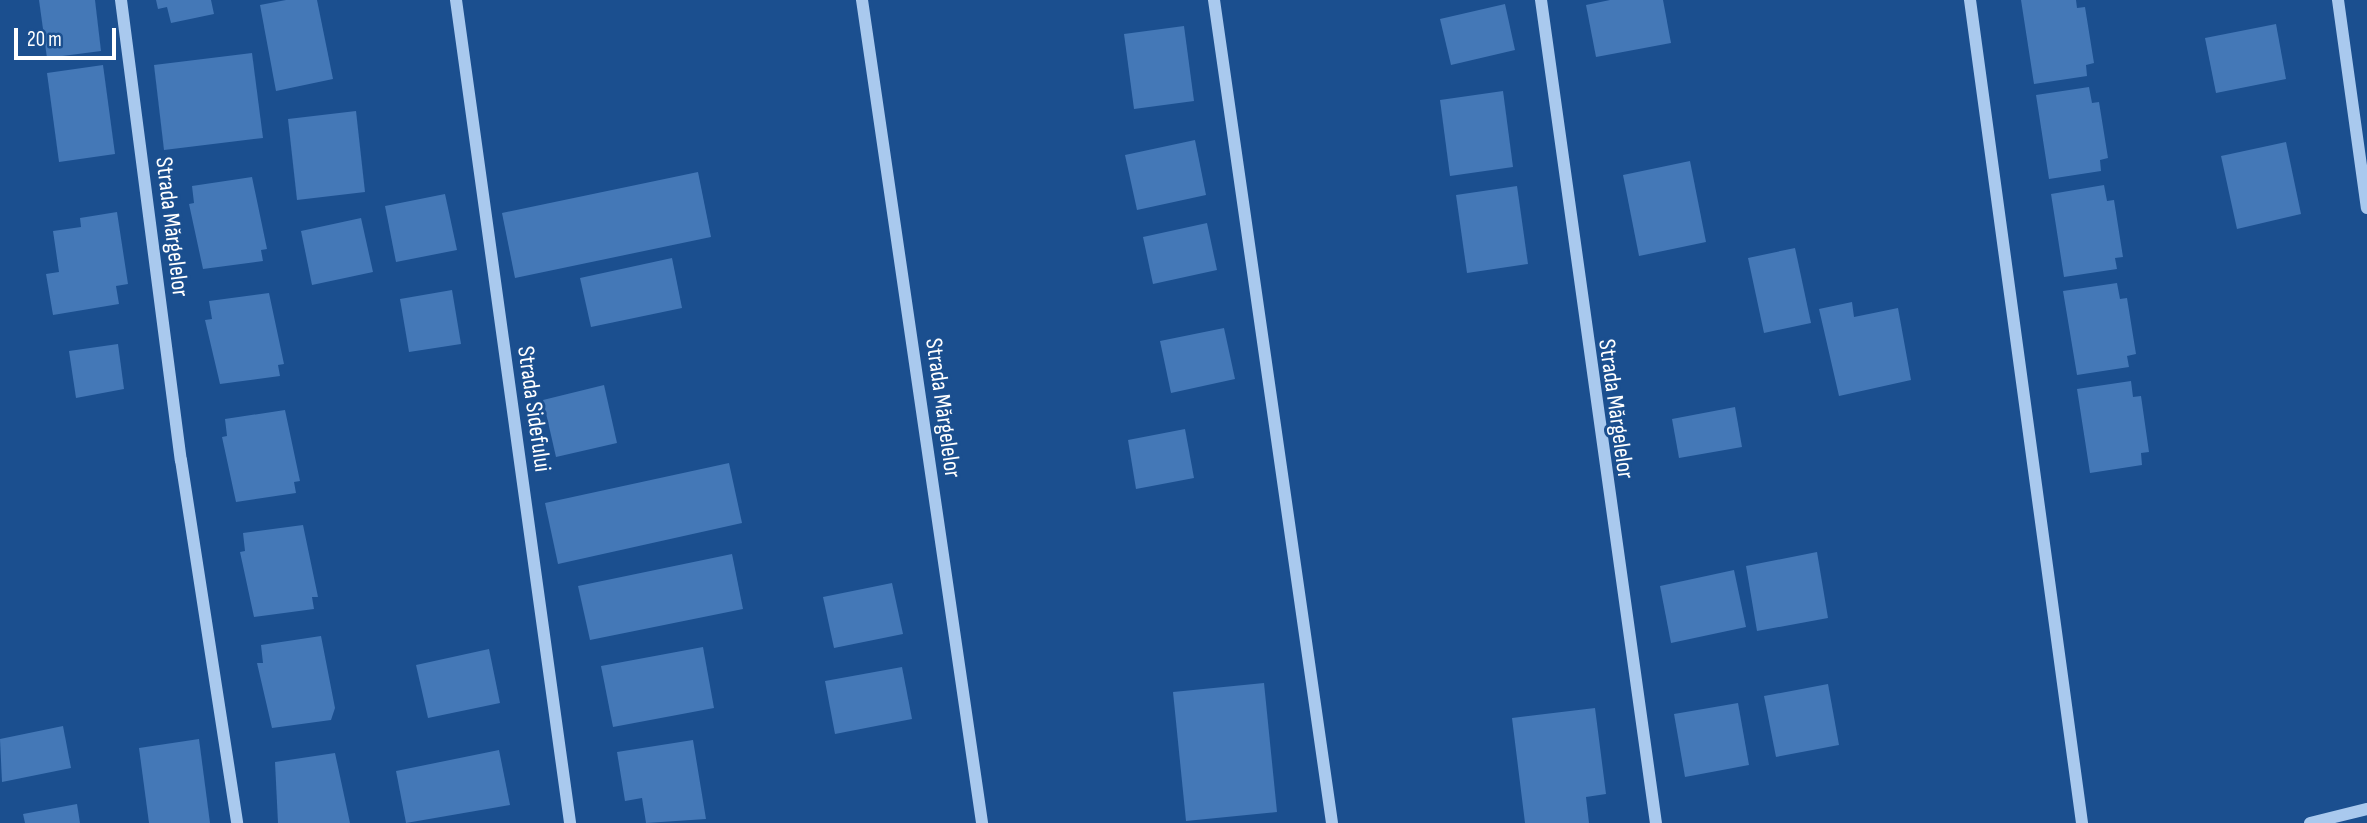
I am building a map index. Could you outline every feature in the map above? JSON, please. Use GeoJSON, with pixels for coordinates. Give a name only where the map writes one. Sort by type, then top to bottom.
{"type":"FeatureCollection","features":[{"type":"Feature","properties":{"kind":"street","name":"Strada Mărgelelor"},"geometry":{"type":"LineString","coordinates":[[121,0],[181,460],[237,823]]}},
{"type":"Feature","properties":{"kind":"street","name":"Strada Sidefului"},"geometry":{"type":"LineString","coordinates":[[456,0],[570,823]]}},
{"type":"Feature","properties":{"kind":"street","name":"Strada Mărgelelor"},"geometry":{"type":"LineString","coordinates":[[862,0],[982,823]]}},
{"type":"Feature","properties":{"kind":"street"},"geometry":{"type":"LineString","coordinates":[[1214,0],[1332,823]]}},
{"type":"Feature","properties":{"kind":"street","name":"Strada Mărgelelor"},"geometry":{"type":"LineString","coordinates":[[1541,0],[1562,188],[1656,823]]}},
{"type":"Feature","properties":{"kind":"street"},"geometry":{"type":"LineString","coordinates":[[1970,0],[2082,823]]}},
{"type":"Feature","properties":{"kind":"street"},"geometry":{"type":"LineString","coordinates":[[2338,0],[2367,208]]}},
{"type":"Feature","properties":{"kind":"street"},"geometry":{"type":"LineString","coordinates":[[2310,823],[2367,809]]}},
{"type":"Feature","properties":{"kind":"building"},"geometry":{"type":"Polygon","coordinates":[[[39,0],[95,0],[101,51],[47,58],[39,0]]]}},
{"type":"Feature","properties":{"kind":"building"},"geometry":{"type":"Polygon","coordinates":[[[156,0],[211,0],[214,14],[171,23],[167,7],[158,9],[156,0]]]}},
{"type":"Feature","properties":{"kind":"building"},"geometry":{"type":"Polygon","coordinates":[[[286,0],[317,0],[333,79],[276,91],[260,5],[286,0]]]}},
{"type":"Feature","properties":{"kind":"building"},"geometry":{"type":"Polygon","coordinates":[[[1610,0],[1663,0],[1671,43],[1596,57],[1586,5],[1610,0]]]}},
{"type":"Feature","properties":{"kind":"building"},"geometry":{"type":"Polygon","coordinates":[[[2021,0],[2076,0],[2077,8],[2085,7],[2094,63],[2086,65],[2087,76],[2034,84],[2021,0]]]}},
{"type":"Feature","properties":{"kind":"building"},"geometry":{"type":"Polygon","coordinates":[[[1505,4],[1515,50],[1451,65],[1440,19],[1505,4]]]}},
{"type":"Feature","properties":{"kind":"building"},"geometry":{"type":"Polygon","coordinates":[[[2276,24],[2286,79],[2216,93],[2205,38],[2276,24]]]}},
{"type":"Feature","properties":{"kind":"building"},"geometry":{"type":"Polygon","coordinates":[[[1184,26],[1194,101],[1134,109],[1124,34],[1184,26]]]}},
{"type":"Feature","properties":{"kind":"building"},"geometry":{"type":"Polygon","coordinates":[[[252,53],[263,138],[164,150],[154,65],[252,53]]]}},
{"type":"Feature","properties":{"kind":"building"},"geometry":{"type":"Polygon","coordinates":[[[103,65],[115,154],[59,162],[47,73],[103,65]]]}},
{"type":"Feature","properties":{"kind":"building"},"geometry":{"type":"Polygon","coordinates":[[[2089,87],[2092,103],[2099,102],[2108,158],[2100,160],[2101,171],[2049,179],[2036,95],[2089,87]]]}},
{"type":"Feature","properties":{"kind":"building"},"geometry":{"type":"Polygon","coordinates":[[[1503,91],[1513,167],[1450,176],[1440,100],[1503,91]]]}},
{"type":"Feature","properties":{"kind":"building"},"geometry":{"type":"Polygon","coordinates":[[[356,111],[365,192],[297,200],[288,119],[356,111]]]}},
{"type":"Feature","properties":{"kind":"building"},"geometry":{"type":"Polygon","coordinates":[[[1195,140],[1206,195],[1137,210],[1125,155],[1195,140]]]}},
{"type":"Feature","properties":{"kind":"building"},"geometry":{"type":"Polygon","coordinates":[[[2286,142],[2301,214],[2237,229],[2221,156],[2286,142]]]}},
{"type":"Feature","properties":{"kind":"building"},"geometry":{"type":"Polygon","coordinates":[[[1690,161],[1706,242],[1639,256],[1623,175],[1690,161]]]}},
{"type":"Feature","properties":{"kind":"building"},"geometry":{"type":"Polygon","coordinates":[[[698,172],[711,237],[515,278],[502,213],[698,172]]]}},
{"type":"Feature","properties":{"kind":"building"},"geometry":{"type":"Polygon","coordinates":[[[252,177],[267,249],[261,250],[263,261],[203,269],[189,204],[194,203],[192,186],[252,177]]]}},
{"type":"Feature","properties":{"kind":"building"},"geometry":{"type":"Polygon","coordinates":[[[2104,185],[2107,201],[2114,200],[2123,257],[2115,258],[2117,269],[2064,277],[2051,194],[2104,185]]]}},
{"type":"Feature","properties":{"kind":"building"},"geometry":{"type":"Polygon","coordinates":[[[1517,186],[1528,264],[1467,273],[1456,195],[1517,186]]]}},
{"type":"Feature","properties":{"kind":"building"},"geometry":{"type":"Polygon","coordinates":[[[445,194],[457,250],[396,262],[385,206],[445,194]]]}},
{"type":"Feature","properties":{"kind":"building"},"geometry":{"type":"Polygon","coordinates":[[[117,212],[128,284],[116,286],[119,304],[53,315],[46,274],[59,272],[53,231],[81,227],[80,218],[117,212]]]}},
{"type":"Feature","properties":{"kind":"building"},"geometry":{"type":"Polygon","coordinates":[[[361,218],[373,272],[312,285],[301,231],[361,218]]]}},
{"type":"Feature","properties":{"kind":"building"},"geometry":{"type":"Polygon","coordinates":[[[1207,223],[1217,270],[1153,284],[1143,237],[1207,223]]]}},
{"type":"Feature","properties":{"kind":"building"},"geometry":{"type":"Polygon","coordinates":[[[1795,248],[1811,323],[1764,333],[1748,258],[1795,248]]]}},
{"type":"Feature","properties":{"kind":"building"},"geometry":{"type":"Polygon","coordinates":[[[672,258],[682,308],[591,327],[580,278],[672,258]]]}},
{"type":"Feature","properties":{"kind":"building"},"geometry":{"type":"Polygon","coordinates":[[[2117,283],[2120,299],[2127,298],[2136,354],[2127,356],[2129,367],[2077,375],[2063,291],[2117,283]]]}},
{"type":"Feature","properties":{"kind":"building"},"geometry":{"type":"Polygon","coordinates":[[[452,290],[461,344],[409,352],[400,299],[452,290]]]}},
{"type":"Feature","properties":{"kind":"building"},"geometry":{"type":"Polygon","coordinates":[[[269,293],[284,364],[278,365],[280,376],[220,384],[205,320],[212,319],[209,301],[269,293]]]}},
{"type":"Feature","properties":{"kind":"building"},"geometry":{"type":"Polygon","coordinates":[[[1852,302],[1854,317],[1898,308],[1911,380],[1839,396],[1819,309],[1852,302]]]}},
{"type":"Feature","properties":{"kind":"building"},"geometry":{"type":"Polygon","coordinates":[[[1224,328],[1235,379],[1171,393],[1160,341],[1224,328]]]}},
{"type":"Feature","properties":{"kind":"building"},"geometry":{"type":"Polygon","coordinates":[[[118,344],[124,389],[76,398],[69,351],[118,344]]]}},
{"type":"Feature","properties":{"kind":"building"},"geometry":{"type":"Polygon","coordinates":[[[2131,381],[2133,397],[2141,396],[2149,452],[2141,453],[2142,465],[2090,473],[2077,389],[2131,381]]]}},
{"type":"Feature","properties":{"kind":"building"},"geometry":{"type":"Polygon","coordinates":[[[604,385],[617,443],[556,457],[543,400],[604,385]]]}},
{"type":"Feature","properties":{"kind":"building"},"geometry":{"type":"Polygon","coordinates":[[[1735,407],[1742,447],[1679,458],[1672,419],[1735,407]]]}},
{"type":"Feature","properties":{"kind":"building"},"geometry":{"type":"Polygon","coordinates":[[[285,410],[300,481],[294,482],[296,493],[236,502],[222,437],[227,436],[225,419],[285,410]]]}},
{"type":"Feature","properties":{"kind":"building"},"geometry":{"type":"Polygon","coordinates":[[[1185,429],[1194,478],[1136,489],[1128,440],[1185,429]]]}},
{"type":"Feature","properties":{"kind":"building"},"geometry":{"type":"Polygon","coordinates":[[[729,463],[742,523],[558,564],[545,503],[729,463]]]}},
{"type":"Feature","properties":{"kind":"building"},"geometry":{"type":"Polygon","coordinates":[[[303,525],[318,597],[312,597],[314,609],[254,617],[240,552],[245,551],[243,533],[303,525]]]}},
{"type":"Feature","properties":{"kind":"building"},"geometry":{"type":"Polygon","coordinates":[[[1817,552],[1828,618],[1757,631],[1746,566],[1817,552]]]}},
{"type":"Feature","properties":{"kind":"building"},"geometry":{"type":"Polygon","coordinates":[[[732,554],[743,609],[590,640],[578,586],[732,554]]]}},
{"type":"Feature","properties":{"kind":"building"},"geometry":{"type":"Polygon","coordinates":[[[1734,570],[1746,627],[1671,643],[1660,586],[1734,570]]]}},
{"type":"Feature","properties":{"kind":"building"},"geometry":{"type":"Polygon","coordinates":[[[892,583],[903,634],[834,648],[823,597],[892,583]]]}},
{"type":"Feature","properties":{"kind":"building"},"geometry":{"type":"Polygon","coordinates":[[[321,636],[335,708],[331,720],[272,728],[257,663],[263,663],[261,645],[321,636]]]}},
{"type":"Feature","properties":{"kind":"building"},"geometry":{"type":"Polygon","coordinates":[[[703,647],[714,708],[613,727],[601,666],[703,647]]]}},
{"type":"Feature","properties":{"kind":"building"},"geometry":{"type":"Polygon","coordinates":[[[489,649],[500,703],[428,718],[416,665],[489,649]]]}},
{"type":"Feature","properties":{"kind":"building"},"geometry":{"type":"Polygon","coordinates":[[[902,667],[912,719],[835,734],[825,681],[902,667]]]}},
{"type":"Feature","properties":{"kind":"building"},"geometry":{"type":"Polygon","coordinates":[[[1264,683],[1277,812],[1186,821],[1173,692],[1264,683]]]}},
{"type":"Feature","properties":{"kind":"building"},"geometry":{"type":"Polygon","coordinates":[[[1828,684],[1839,745],[1776,757],[1764,696],[1828,684]]]}},
{"type":"Feature","properties":{"kind":"building"},"geometry":{"type":"Polygon","coordinates":[[[1738,703],[1749,765],[1685,777],[1674,714],[1738,703]]]}},
{"type":"Feature","properties":{"kind":"building"},"geometry":{"type":"Polygon","coordinates":[[[1595,708],[1606,794],[1586,797],[1589,823],[1525,823],[1512,718],[1595,708]]]}},
{"type":"Feature","properties":{"kind":"building"},"geometry":{"type":"Polygon","coordinates":[[[63,726],[71,768],[2,782],[0,739],[63,726]]]}},
{"type":"Feature","properties":{"kind":"building"},"geometry":{"type":"Polygon","coordinates":[[[199,739],[210,823],[149,823],[139,748],[199,739]]]}},
{"type":"Feature","properties":{"kind":"building"},"geometry":{"type":"Polygon","coordinates":[[[693,740],[706,819],[646,823],[642,798],[625,801],[617,752],[693,740]]]}},
{"type":"Feature","properties":{"kind":"building"},"geometry":{"type":"Polygon","coordinates":[[[499,750],[510,805],[406,823],[396,771],[499,750]]]}},
{"type":"Feature","properties":{"kind":"building"},"geometry":{"type":"Polygon","coordinates":[[[335,753],[350,823],[278,823],[275,762],[335,753]]]}},
{"type":"Feature","properties":{"kind":"building"},"geometry":{"type":"Polygon","coordinates":[[[77,804],[80,823],[25,823],[23,814],[77,804]]]}}]}
